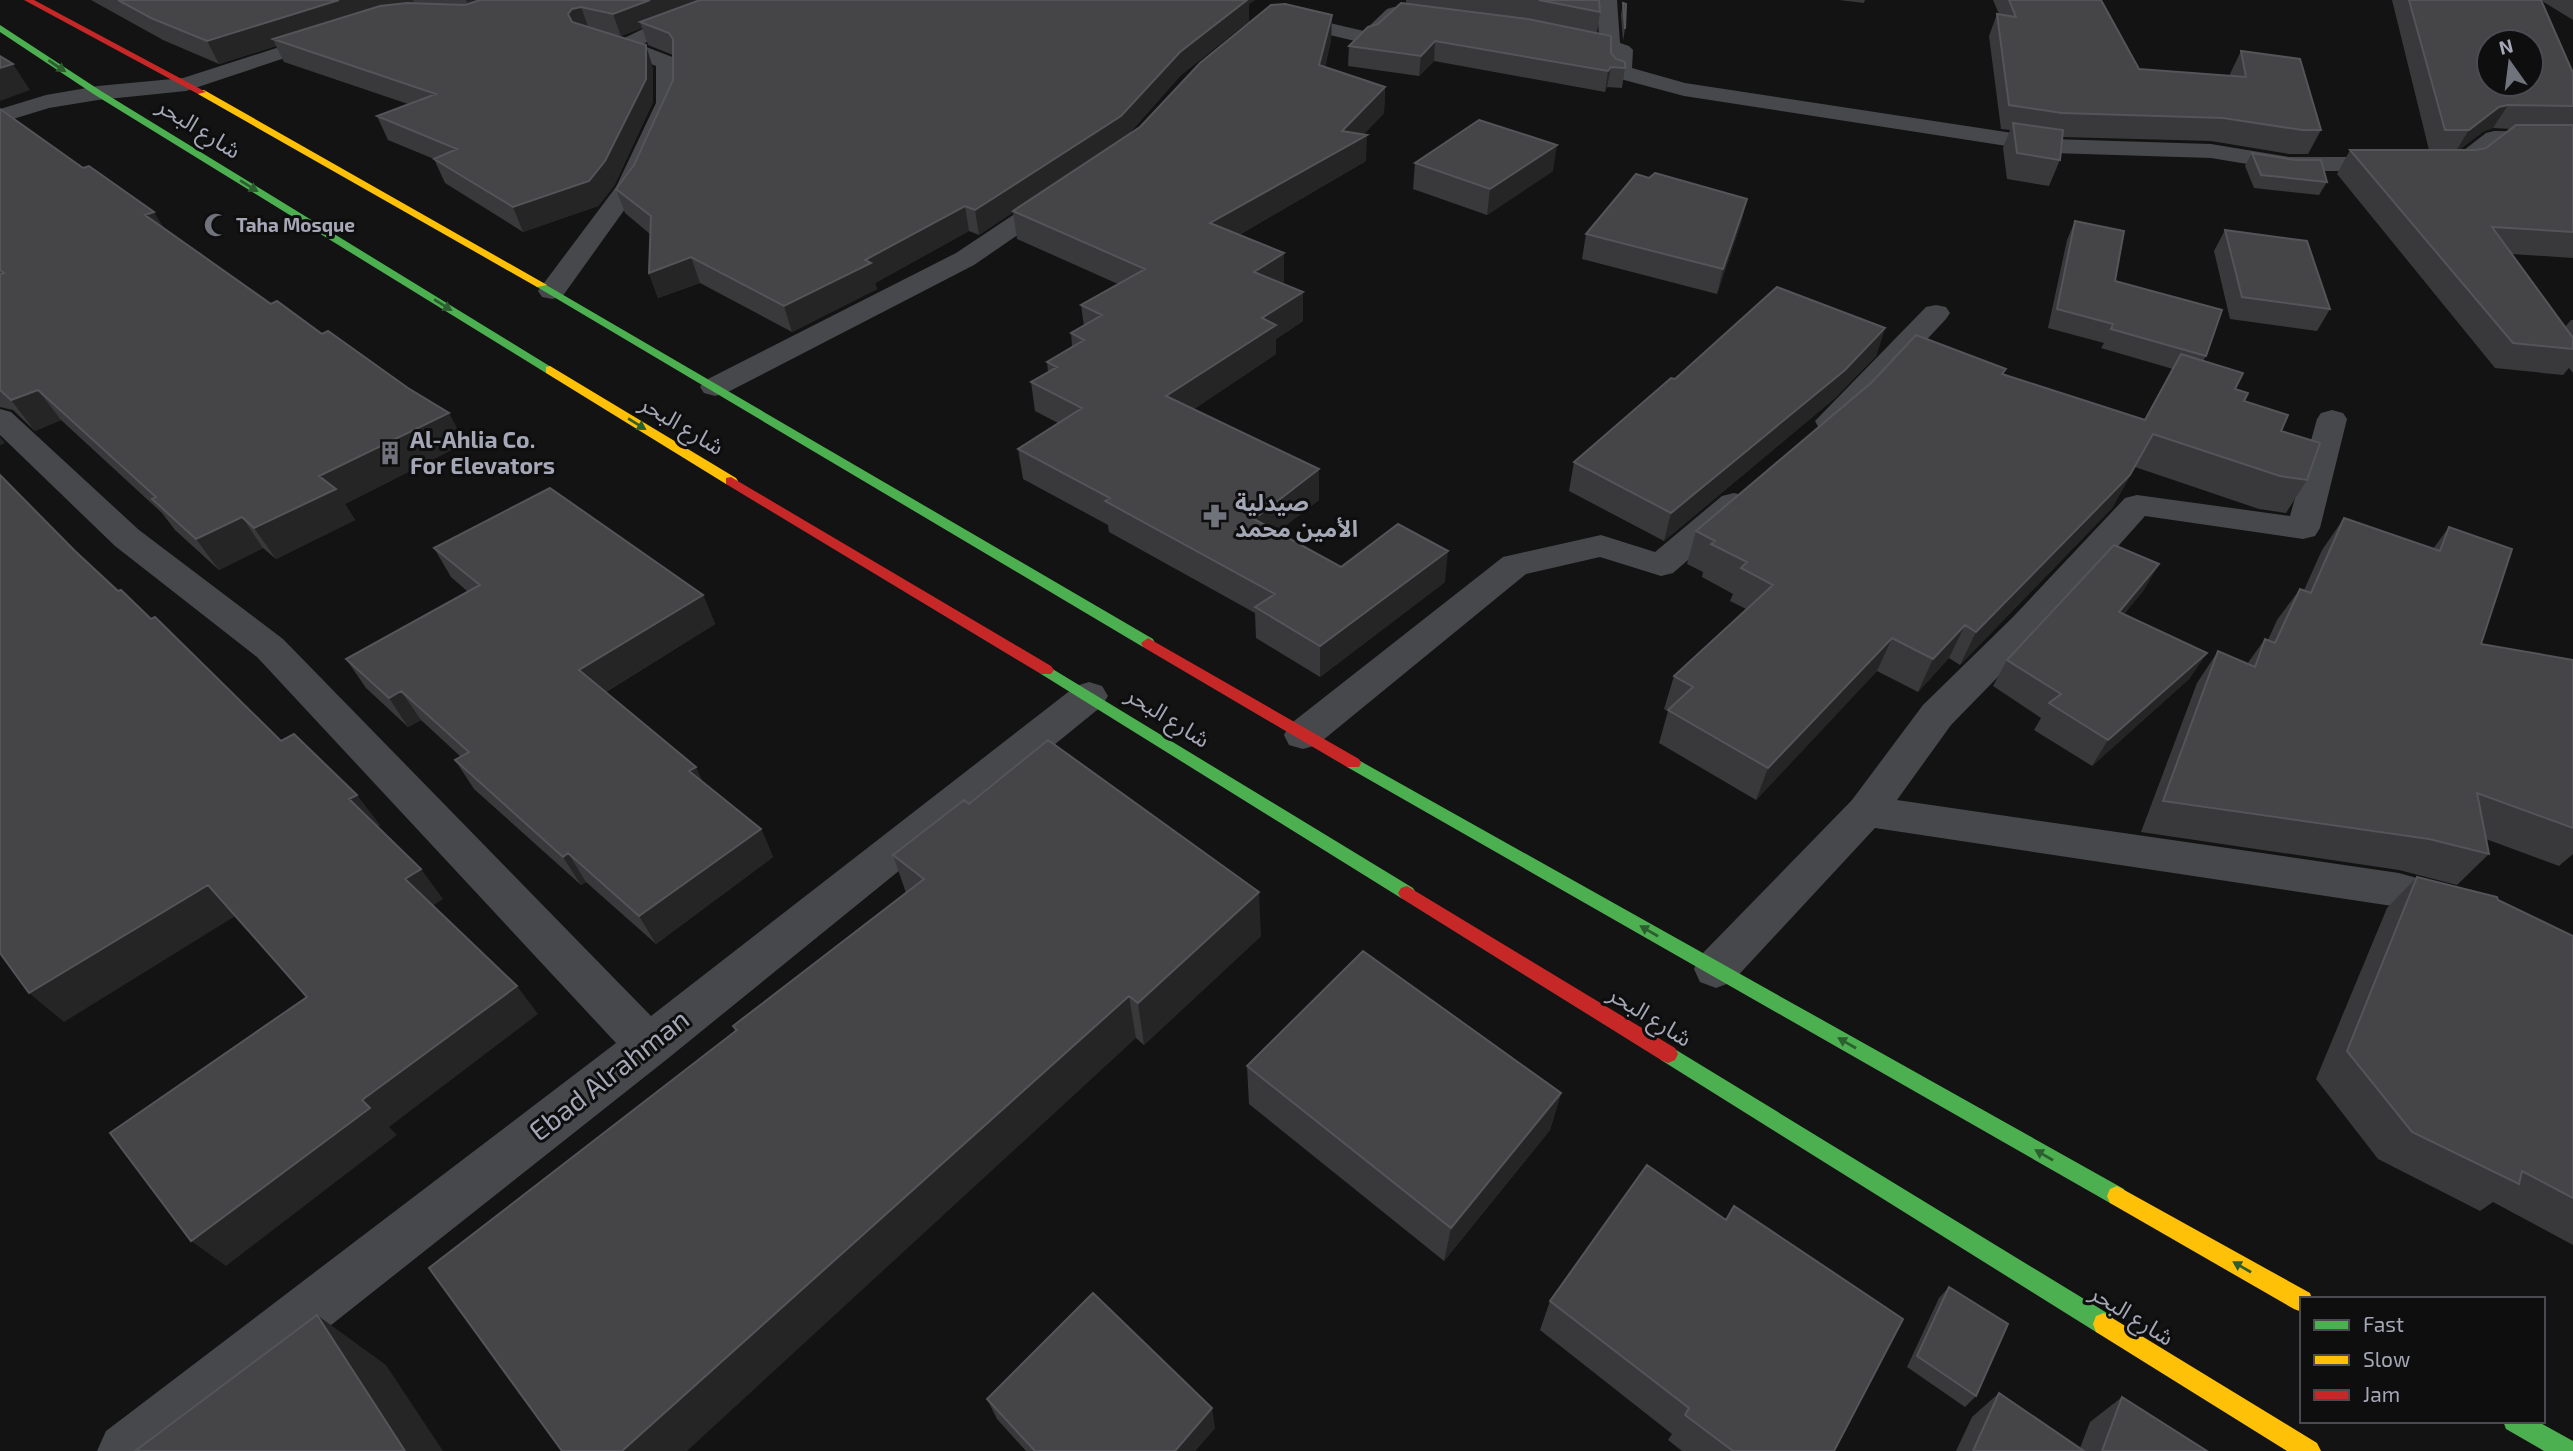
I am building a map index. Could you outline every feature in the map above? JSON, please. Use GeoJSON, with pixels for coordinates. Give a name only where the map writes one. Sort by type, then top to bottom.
{"type":"FeatureCollection","features":[{"type":"Feature","properties":{"kind":"main road","name":"شارع البحر"},"geometry":{"type":"LineString","coordinates":[[28,0],[186,84],[552,291],[1303,735],[2300,1300]]}},
{"type":"Feature","properties":{"kind":"main road","name":"شارع البحر"},"geometry":{"type":"LineString","coordinates":[[0,27],[98,93],[672,445],[1089,696],[2309,1451]]}},
{"type":"Feature","properties":{"kind":"main road"},"geometry":{"type":"LineString","coordinates":[[2518,1423],[2567,1451]]}},
{"type":"Feature","properties":{"kind":"street"},"geometry":{"type":"LineString","coordinates":[[623,46],[659,29],[738,0]]}},
{"type":"Feature","properties":{"kind":"street"},"geometry":{"type":"LineString","coordinates":[[1607,0],[1610,48]]}},
{"type":"Feature","properties":{"kind":"street"},"geometry":{"type":"LineString","coordinates":[[1256,28],[1265,21],[1291,20],[1368,38],[1394,13],[1420,16]]}},
{"type":"Feature","properties":{"kind":"street"},"geometry":{"type":"LineString","coordinates":[[0,116],[46,102],[98,93],[186,84],[346,32]]}},
{"type":"Feature","properties":{"kind":"street"},"geometry":{"type":"LineString","coordinates":[[1538,33],[1622,50],[1621,72],[1684,89],[2052,146],[2211,151],[2289,163],[2460,164],[2494,138],[2573,139]]}},
{"type":"Feature","properties":{"kind":"street"},"geometry":{"type":"LineString","coordinates":[[552,291],[628,188],[667,103],[667,63],[623,46],[600,41]]}},
{"type":"Feature","properties":{"kind":"street"},"geometry":{"type":"LineString","coordinates":[[715,387],[965,258],[1077,184]]}},
{"type":"Feature","properties":{"kind":"street"},"geometry":{"type":"LineString","coordinates":[[1807,441],[1849,406],[1936,313]]}},
{"type":"Feature","properties":{"kind":"street"},"geometry":{"type":"LineString","coordinates":[[0,418],[127,538],[270,648],[649,1045]]}},
{"type":"Feature","properties":{"kind":"street"},"geometry":{"type":"LineString","coordinates":[[1716,969],[1866,811],[1937,715],[2026,626],[2137,505],[2303,528],[2332,419]]}},
{"type":"Feature","properties":{"kind":"street"},"geometry":{"type":"LineString","coordinates":[[1303,735],[1515,565],[1601,546],[1661,565],[1755,485]]}},
{"type":"Feature","properties":{"kind":"street","name":"Ebad Alrahman"},"geometry":{"type":"LineString","coordinates":[[126,1451],[649,1045],[1089,696]]}},
{"type":"Feature","properties":{"kind":"street"},"geometry":{"type":"LineString","coordinates":[[1866,811],[2399,890],[2493,914]]}},
{"type":"Feature","properties":{"kind":"building"},"geometry":{"type":"Polygon","coordinates":[[[118,0],[339,0],[207,41],[151,18],[118,0]]]}},
{"type":"Feature","properties":{"kind":"building"},"geometry":{"type":"Polygon","coordinates":[[[480,0],[650,0],[613,14],[581,7],[572,9],[568,14],[572,22],[646,45],[646,79],[605,161],[589,181],[513,207],[434,159],[457,149],[377,116],[436,94],[273,39],[380,6],[407,3],[465,5],[480,0]]]}},
{"type":"Feature","properties":{"kind":"building"},"geometry":{"type":"Polygon","coordinates":[[[700,0],[1247,0],[1180,52],[1121,116],[975,210],[965,206],[865,260],[871,263],[784,306],[691,257],[649,273],[651,216],[616,189],[634,165],[673,80],[673,39],[669,33],[640,22],[700,0]]]}},
{"type":"Feature","properties":{"kind":"building"},"geometry":{"type":"Polygon","coordinates":[[[1539,0],[1599,0],[1600,12],[1539,0]]]}},
{"type":"Feature","properties":{"kind":"building"},"geometry":{"type":"Polygon","coordinates":[[[2009,0],[2101,0],[2139,69],[2246,77],[2241,51],[2300,59],[2321,130],[2302,130],[2223,118],[2062,113],[2009,105],[1997,14],[2016,17],[2009,0]]]}},
{"type":"Feature","properties":{"kind":"building"},"geometry":{"type":"Polygon","coordinates":[[[2409,0],[2541,0],[2573,73],[2573,106],[2499,107],[2469,130],[2445,130],[2409,0]]]}},
{"type":"Feature","properties":{"kind":"building"},"geometry":{"type":"Polygon","coordinates":[[[1401,3],[1528,19],[1611,36],[1611,53],[1616,59],[1625,62],[1625,68],[1611,67],[1608,71],[1435,41],[1421,56],[1349,46],[1368,27],[1378,24],[1401,3]]]}},
{"type":"Feature","properties":{"kind":"building"},"geometry":{"type":"Polygon","coordinates":[[[1623,3],[1626,4],[1625,29],[1623,3]]]}},
{"type":"Feature","properties":{"kind":"building"},"geometry":{"type":"Polygon","coordinates":[[[1285,4],[1332,15],[1319,65],[1385,87],[1342,131],[1367,135],[1210,223],[1284,253],[1254,272],[1303,292],[1262,318],[1276,325],[1166,396],[1319,469],[1254,519],[1341,567],[1398,524],[1448,551],[1320,646],[1255,607],[1275,594],[1105,501],[1110,498],[1018,449],[1082,408],[1031,382],[1057,367],[1047,362],[1084,340],[1071,333],[1102,315],[1081,305],[1145,269],[1013,211],[1140,127],[1200,63],[1271,5],[1285,4]]]}},
{"type":"Feature","properties":{"kind":"building"},"geometry":{"type":"Polygon","coordinates":[[[0,56],[13,64],[0,68],[0,56]]]}},
{"type":"Feature","properties":{"kind":"building"},"geometry":{"type":"Polygon","coordinates":[[[0,109],[83,168],[89,166],[154,212],[145,215],[271,304],[277,301],[322,334],[328,331],[408,388],[449,413],[319,476],[336,489],[254,528],[242,517],[196,539],[152,499],[156,497],[38,390],[11,400],[0,390],[0,274],[4,273],[0,270],[0,109]]]}},
{"type":"Feature","properties":{"kind":"building"},"geometry":{"type":"Polygon","coordinates":[[[1479,120],[1557,145],[1490,189],[1415,163],[1479,120]]]}},
{"type":"Feature","properties":{"kind":"building"},"geometry":{"type":"Polygon","coordinates":[[[2013,123],[2063,130],[2060,160],[2017,153],[2013,123]]]}},
{"type":"Feature","properties":{"kind":"building"},"geometry":{"type":"Polygon","coordinates":[[[2516,125],[2573,125],[2573,232],[2492,227],[2573,338],[2573,349],[2513,343],[2350,150],[2476,150],[2486,148],[2516,125]]]}},
{"type":"Feature","properties":{"kind":"building"},"geometry":{"type":"Polygon","coordinates":[[[2252,153],[2296,160],[2321,160],[2327,182],[2261,175],[2252,153]]]}},
{"type":"Feature","properties":{"kind":"building"},"geometry":{"type":"Polygon","coordinates":[[[1655,173],[1747,199],[1723,269],[1586,234],[1636,174],[1649,178],[1655,173]]]}},
{"type":"Feature","properties":{"kind":"building"},"geometry":{"type":"Polygon","coordinates":[[[2075,221],[2124,231],[2115,281],[2222,310],[2206,356],[2111,329],[2113,324],[2057,309],[2075,221]]]}},
{"type":"Feature","properties":{"kind":"building"},"geometry":{"type":"Polygon","coordinates":[[[2225,230],[2307,241],[2330,309],[2242,297],[2225,230]]]}},
{"type":"Feature","properties":{"kind":"building"},"geometry":{"type":"Polygon","coordinates":[[[1777,287],[1885,328],[1845,370],[1671,513],[1574,462],[1671,378],[1675,379],[1777,287]]]}},
{"type":"Feature","properties":{"kind":"building"},"geometry":{"type":"Polygon","coordinates":[[[1916,335],[2006,369],[2002,374],[2145,420],[2181,354],[2243,373],[2235,389],[2248,393],[2244,401],[2288,415],[2281,431],[2320,443],[2307,480],[2280,476],[2153,434],[2130,475],[1976,632],[1965,625],[1933,659],[1892,638],[1768,768],[1668,710],[1693,687],[1674,676],[1773,585],[1741,568],[1747,562],[1711,544],[1715,541],[1696,531],[1872,382],[1916,335]]]}},
{"type":"Feature","properties":{"kind":"building"},"geometry":{"type":"Polygon","coordinates":[[[0,475],[75,551],[151,619],[155,617],[281,741],[294,734],[357,795],[349,799],[421,869],[405,879],[517,986],[362,1100],[370,1108],[191,1241],[110,1133],[307,997],[208,885],[29,993],[0,953],[0,475]]]}},
{"type":"Feature","properties":{"kind":"building"},"geometry":{"type":"Polygon","coordinates":[[[550,488],[703,595],[579,670],[696,767],[689,771],[761,829],[639,916],[568,853],[563,857],[455,760],[469,752],[401,691],[389,698],[346,659],[480,585],[434,548],[550,488]]]}},
{"type":"Feature","properties":{"kind":"building"},"geometry":{"type":"Polygon","coordinates":[[[2344,518],[2440,551],[2449,527],[2512,549],[2481,644],[2573,660],[2573,828],[2477,793],[2489,854],[2429,839],[2163,801],[2218,651],[2255,667],[2265,639],[2275,643],[2300,589],[2311,593],[2344,518]]]}},
{"type":"Feature","properties":{"kind":"building"},"geometry":{"type":"Polygon","coordinates":[[[2114,545],[2159,564],[2119,612],[2207,653],[2108,740],[2049,703],[2061,694],[2007,660],[2114,545]]]}},
{"type":"Feature","properties":{"kind":"building"},"geometry":{"type":"Polygon","coordinates":[[[1048,740],[1259,892],[1138,1003],[1129,996],[622,1451],[562,1451],[429,1268],[737,1030],[733,1026],[924,879],[893,855],[964,800],[969,804],[1048,740]]]}},
{"type":"Feature","properties":{"kind":"building"},"geometry":{"type":"Polygon","coordinates":[[[2417,877],[2497,897],[2498,900],[2573,936],[2573,1198],[2522,1171],[2519,1184],[2412,1132],[2347,1051],[2417,877]]]}},
{"type":"Feature","properties":{"kind":"building"},"geometry":{"type":"Polygon","coordinates":[[[1363,951],[1561,1093],[1451,1228],[1247,1066],[1363,951]]]}},
{"type":"Feature","properties":{"kind":"building"},"geometry":{"type":"Polygon","coordinates":[[[1647,1165],[1726,1220],[1734,1206],[1903,1319],[1834,1451],[1733,1451],[1685,1415],[1689,1408],[1550,1301],[1647,1165]]]}},
{"type":"Feature","properties":{"kind":"building"},"geometry":{"type":"Polygon","coordinates":[[[1949,1287],[2008,1324],[1976,1396],[1917,1356],[1949,1287]]]}},
{"type":"Feature","properties":{"kind":"building"},"geometry":{"type":"Polygon","coordinates":[[[1093,1293],[1212,1408],[1175,1451],[1035,1451],[987,1399],[1093,1293]]]}},
{"type":"Feature","properties":{"kind":"building"},"geometry":{"type":"Polygon","coordinates":[[[317,1315],[405,1451],[135,1451],[317,1315]]]}},
{"type":"Feature","properties":{"kind":"building"},"geometry":{"type":"Polygon","coordinates":[[[1999,1393],[2084,1451],[1973,1451],[1999,1393]]]}},
{"type":"Feature","properties":{"kind":"building"},"geometry":{"type":"Polygon","coordinates":[[[2122,1397],[2207,1451],[2102,1451],[2122,1397]]]}},
{"type":"Feature","properties":{"kind":"traffic: fast"},"geometry":{"type":"LineString","coordinates":[[0,28],[98,93],[550,370]]}},
{"type":"Feature","properties":{"kind":"traffic: fast"},"geometry":{"type":"LineString","coordinates":[[541,285],[1148,643]]}},
{"type":"Feature","properties":{"kind":"traffic: fast"},"geometry":{"type":"LineString","coordinates":[[1046,670],[1407,893]]}},
{"type":"Feature","properties":{"kind":"traffic: fast"},"geometry":{"type":"LineString","coordinates":[[1353,763],[2117,1196]]}},
{"type":"Feature","properties":{"kind":"traffic: fast"},"geometry":{"type":"LineString","coordinates":[[1668,1054],[2104,1324]]}},
{"type":"Feature","properties":{"kind":"traffic: fast"},"geometry":{"type":"LineString","coordinates":[[2518,1423],[2567,1451]]}},
{"type":"Feature","properties":{"kind":"traffic: slow"},"geometry":{"type":"LineString","coordinates":[[201,92],[541,285]]}},
{"type":"Feature","properties":{"kind":"traffic: slow"},"geometry":{"type":"LineString","coordinates":[[550,370],[731,481]]}},
{"type":"Feature","properties":{"kind":"traffic: slow"},"geometry":{"type":"LineString","coordinates":[[2117,1196],[2300,1300]]}},
{"type":"Feature","properties":{"kind":"traffic: slow"},"geometry":{"type":"LineString","coordinates":[[2104,1324],[2309,1451]]}},
{"type":"Feature","properties":{"kind":"traffic: jam"},"geometry":{"type":"LineString","coordinates":[[28,0],[201,92]]}},
{"type":"Feature","properties":{"kind":"traffic: jam"},"geometry":{"type":"LineString","coordinates":[[731,481],[1046,670]]}},
{"type":"Feature","properties":{"kind":"traffic: jam"},"geometry":{"type":"LineString","coordinates":[[1148,643],[1353,763]]}},
{"type":"Feature","properties":{"kind":"traffic: jam"},"geometry":{"type":"LineString","coordinates":[[1407,893],[1668,1054]]}},
{"type":"Feature","properties":{"kind":"place","name":"Taha Mosque"},"geometry":{"type":"Point","coordinates":[216,225]}},
{"type":"Feature","properties":{"kind":"place","name":"Al-Ahlia Co. For Elevators"},"geometry":{"type":"Point","coordinates":[390,453]}},
{"type":"Feature","properties":{"kind":"place","name":"صيدلية الأمين محمد"},"geometry":{"type":"Point","coordinates":[1215,516]}}]}
